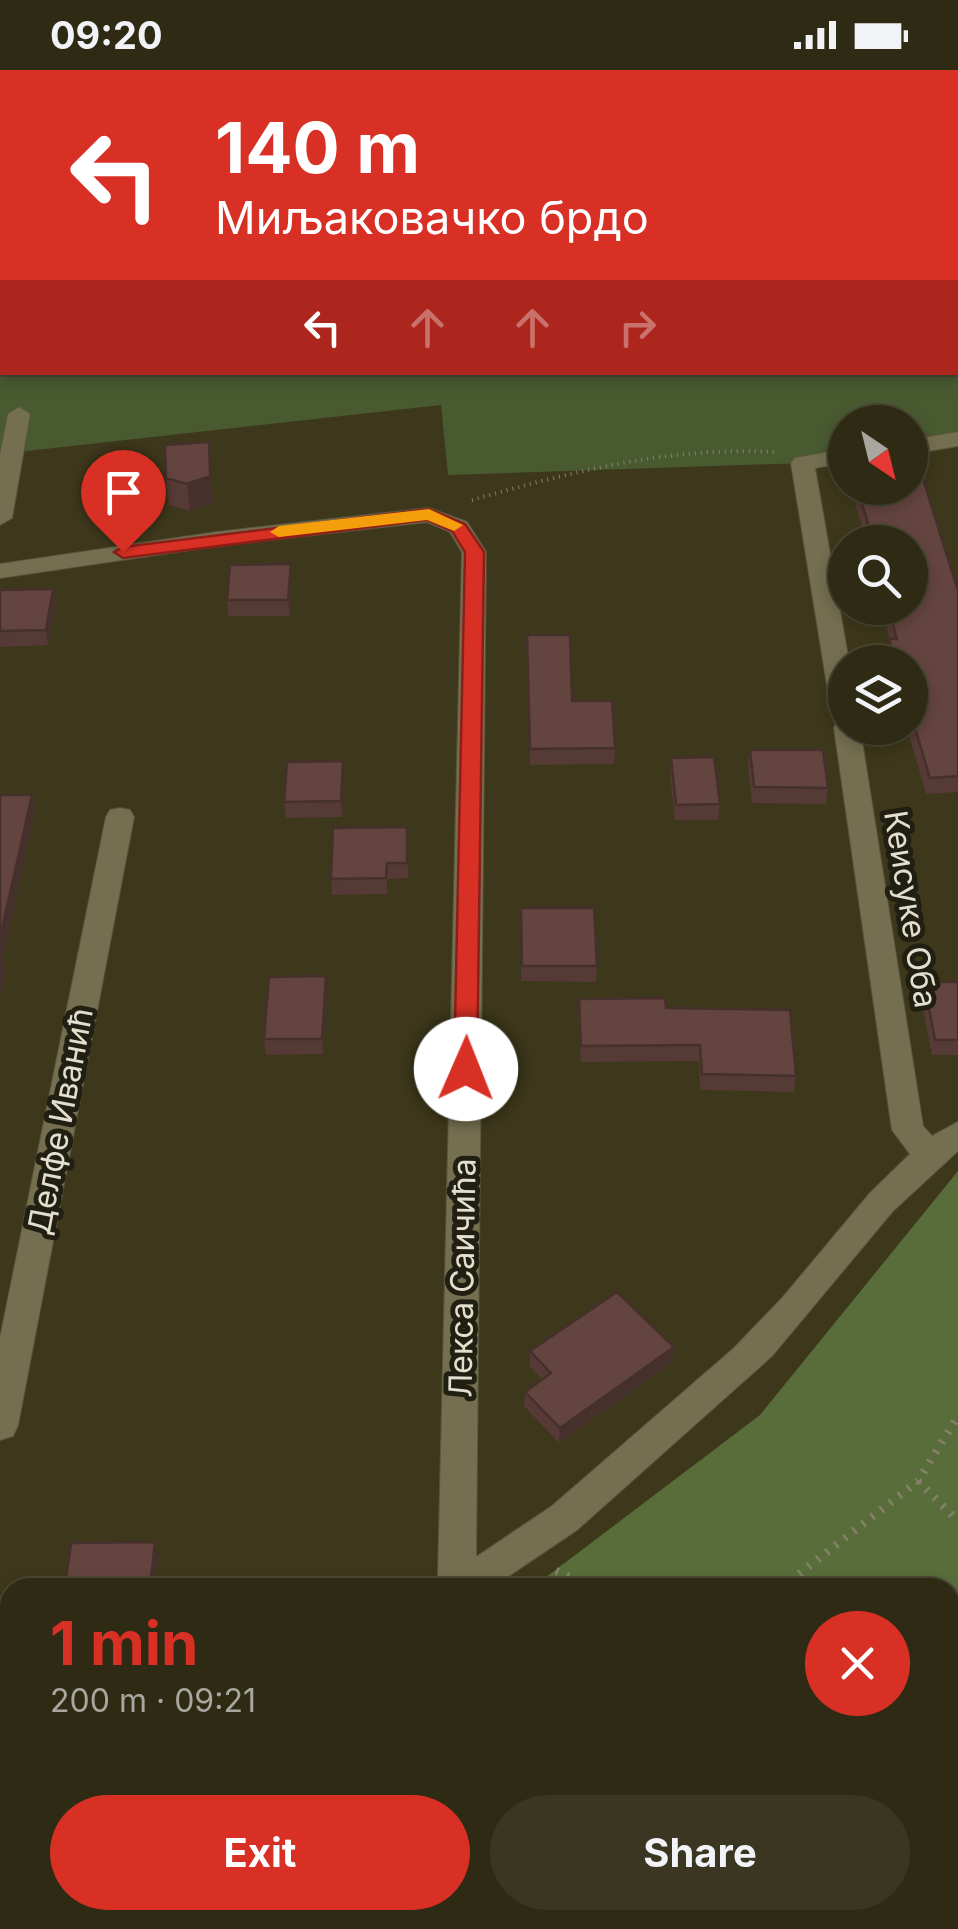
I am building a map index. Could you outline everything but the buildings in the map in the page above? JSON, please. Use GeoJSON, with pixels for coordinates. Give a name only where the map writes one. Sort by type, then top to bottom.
{"type":"FeatureCollection","features":[{"type":"Feature","properties":{"kind":"street"},"geometry":{"type":"LineString","coordinates":[[0,518],[19,414]]}},
{"type":"Feature","properties":{"kind":"street"},"geometry":{"type":"LineString","coordinates":[[928,444],[958,440]]}},
{"type":"Feature","properties":{"kind":"street"},"geometry":{"type":"LineString","coordinates":[[828,459],[803,463],[833,645]]}},
{"type":"Feature","properties":{"kind":"street"},"geometry":{"type":"LineString","coordinates":[[0,571],[217,539],[429,514]]}},
{"type":"Feature","properties":{"kind":"street","name":"Лекса Саичића"},"geometry":{"type":"LineString","coordinates":[[429,514],[459,528],[474,552],[454,1578]]}},
{"type":"Feature","properties":{"kind":"street","name":"Кеисуке Оба"},"geometry":{"type":"LineString","coordinates":[[850,745],[908,1130],[928,1154]]}},
{"type":"Feature","properties":{"kind":"street","name":"Делфе Иванић"},"geometry":{"type":"LineString","coordinates":[[0,1425],[120,817]]}},
{"type":"Feature","properties":{"kind":"street"},"geometry":{"type":"LineString","coordinates":[[470,1578],[516,1554],[572,1514],[770,1334],[864,1219],[928,1154],[958,1134]]}},
{"type":"Feature","properties":{"kind":"path"},"geometry":{"type":"LineString","coordinates":[[429,514],[518,487],[634,462],[746,448],[779,453],[803,463]]}},
{"type":"Feature","properties":{"kind":"path"},"geometry":{"type":"LineString","coordinates":[[794,1578],[918,1481],[958,1416]]}},
{"type":"Feature","properties":{"kind":"path"},"geometry":{"type":"LineString","coordinates":[[918,1481],[958,1520]]}},
{"type":"Feature","properties":{"kind":"green space"},"geometry":{"type":"Polygon","coordinates":[[[0,375],[958,375],[958,439],[928,443],[928,405],[828,405],[828,459],[803,463],[448,475],[441,405],[0,454],[0,375]]]}},
{"type":"Feature","properties":{"kind":"green space"},"geometry":{"type":"Polygon","coordinates":[[[958,1171],[958,1578],[545,1578],[760,1415],[958,1171]]]}},
{"type":"Feature","properties":{"kind":"slow traffic"},"geometry":{"type":"LineString","coordinates":[[279,532],[429,514],[454,525]]}},
{"type":"Feature","properties":{"kind":"route"},"geometry":{"type":"LineString","coordinates":[[123,552],[429,514],[459,528],[474,552],[466,1069]]}}]}
